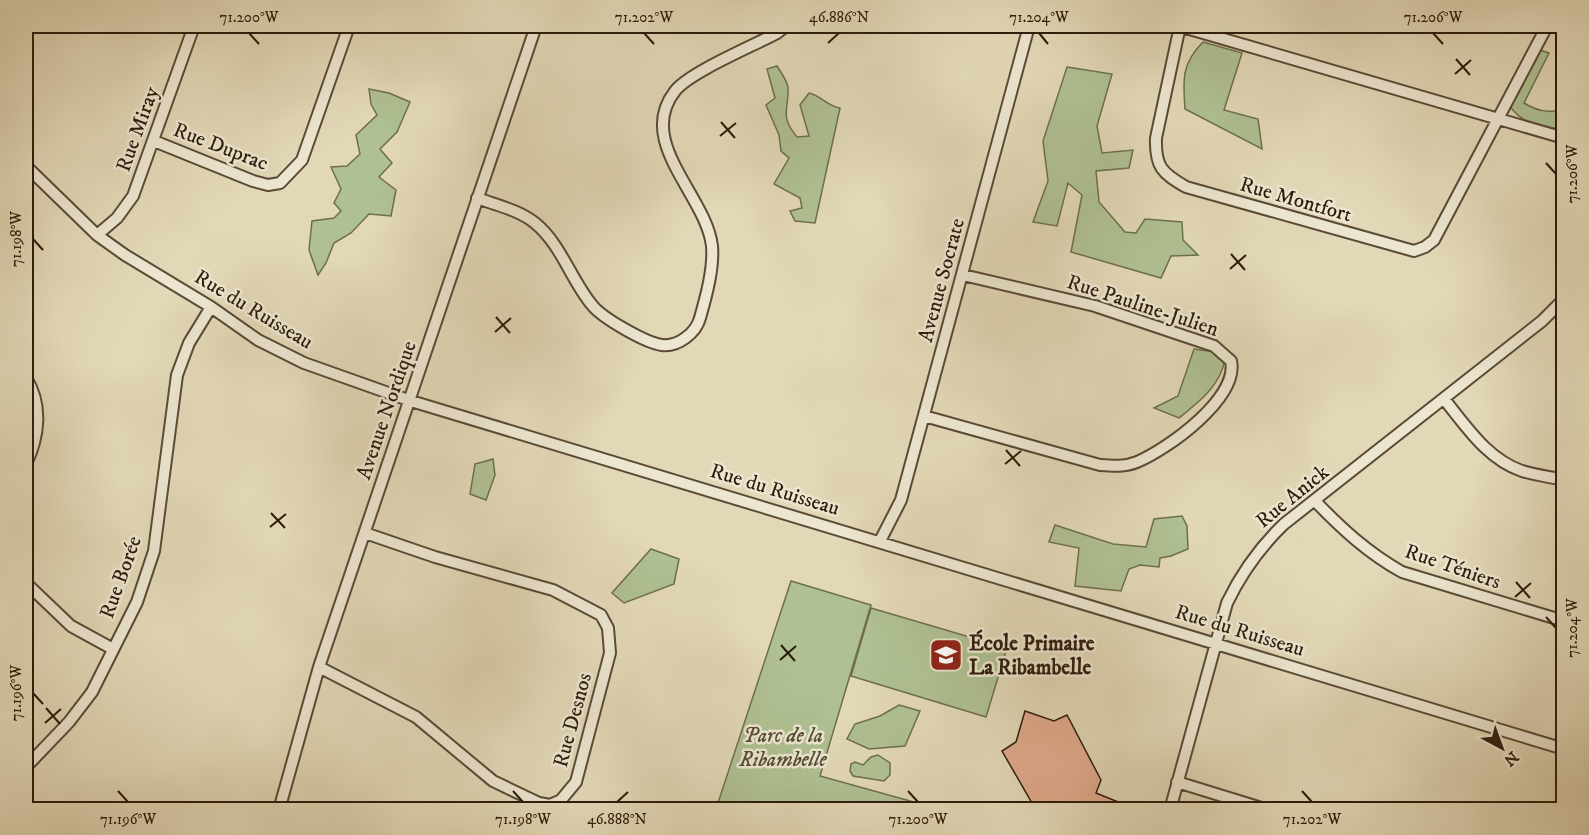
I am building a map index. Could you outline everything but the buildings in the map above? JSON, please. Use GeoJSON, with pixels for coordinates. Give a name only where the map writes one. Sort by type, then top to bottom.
{"type":"FeatureCollection","features":[{"type":"Feature","properties":{"kind":"street","name":"Rue Miray"},"geometry":{"type":"LineString","coordinates":[[97,235],[117,218],[133,196],[194,26]]}},
{"type":"Feature","properties":{"kind":"street","name":"Rue Duprac"},"geometry":{"type":"LineString","coordinates":[[153,141],[253,182],[268,185],[280,183],[302,160],[349,26]]}},
{"type":"Feature","properties":{"kind":"street","name":"Avenue Nordique"},"geometry":{"type":"LineString","coordinates":[[279,810],[319,667],[411,401],[536,26]]}},
{"type":"Feature","properties":{"kind":"street"},"geometry":{"type":"LineString","coordinates":[[477,198],[523,215],[535,223],[547,235],[591,304],[601,315],[661,345],[673,344],[684,339],[700,320],[711,265],[712,246],[707,229],[665,143],[662,125],[665,108],[675,90],[689,80],[786,26]]}},
{"type":"Feature","properties":{"kind":"street","name":"Avenue Socrate"},"geometry":{"type":"LineString","coordinates":[[880,541],[901,500],[1029,26]]}},
{"type":"Feature","properties":{"kind":"street"},"geometry":{"type":"LineString","coordinates":[[1180,26],[1563,138]]}},
{"type":"Feature","properties":{"kind":"street","name":"Rue Montfort"},"geometry":{"type":"LineString","coordinates":[[1180,26],[1155,138],[1155,157],[1160,168],[1179,183],[1234,201],[1403,249],[1414,250],[1425,247],[1434,240],[1497,119]]}},
{"type":"Feature","properties":{"kind":"street"},"geometry":{"type":"LineString","coordinates":[[1497,119],[1546,26]]}},
{"type":"Feature","properties":{"kind":"street","name":"Rue du Ruisseau"},"geometry":{"type":"LineString","coordinates":[[26,166],[97,235],[125,255],[211,307],[258,339],[304,363],[411,401],[1563,749]]}},
{"type":"Feature","properties":{"kind":"street","name":"Rue Pauline-Julien"},"geometry":{"type":"LineString","coordinates":[[924,416],[1100,465],[1119,466],[1137,462],[1169,443],[1215,405],[1231,381],[1232,361],[1214,346],[1095,306],[963,275]]}},
{"type":"Feature","properties":{"kind":"street","name":"Rue Anick"},"geometry":{"type":"LineString","coordinates":[[1170,810],[1227,603],[1241,574],[1260,548],[1276,532],[1542,321],[1563,298]]}},
{"type":"Feature","properties":{"kind":"street","name":"Rue Borée"},"geometry":{"type":"LineString","coordinates":[[26,767],[69,722],[92,692],[136,602],[154,551],[177,375],[189,343],[211,307]]}},
{"type":"Feature","properties":{"kind":"street"},"geometry":{"type":"LineString","coordinates":[[26,378],[31,386],[39,417],[34,448],[26,465]]}},
{"type":"Feature","properties":{"kind":"street"},"geometry":{"type":"LineString","coordinates":[[1444,399],[1478,441],[1498,459],[1521,471],[1563,480]]}},
{"type":"Feature","properties":{"kind":"street","name":"Rue Téniers"},"geometry":{"type":"LineString","coordinates":[[1315,501],[1351,538],[1402,572],[1563,621]]}},
{"type":"Feature","properties":{"kind":"street","name":"Rue Desnos"},"geometry":{"type":"LineString","coordinates":[[319,667],[416,717],[493,781],[539,803],[550,805],[561,800],[576,782],[610,653],[608,628],[601,615],[552,590],[435,557],[365,533]]}},
{"type":"Feature","properties":{"kind":"street"},"geometry":{"type":"LineString","coordinates":[[26,583],[71,626],[113,649]]}},
{"type":"Feature","properties":{"kind":"street"},"geometry":{"type":"LineString","coordinates":[[1178,782],[1268,810]]}},
{"type":"Feature","properties":{"kind":"green space"},"geometry":{"type":"Polygon","coordinates":[[[1203,42],[1242,53],[1224,110],[1258,119],[1262,149],[1185,109],[1184,90],[1187,65],[1203,42]]]}},
{"type":"Feature","properties":{"kind":"green space"},"geometry":{"type":"Polygon","coordinates":[[[1533,48],[1549,53],[1524,103],[1543,111],[1563,110],[1563,130],[1529,122],[1515,113],[1505,97],[1533,48]]]}},
{"type":"Feature","properties":{"kind":"green space"},"geometry":{"type":"Polygon","coordinates":[[[777,66],[788,87],[786,113],[791,130],[797,137],[809,136],[800,105],[809,93],[840,108],[815,223],[795,221],[790,211],[802,208],[800,198],[774,184],[789,158],[781,151],[779,135],[766,105],[775,98],[767,69],[777,66]]]}},
{"type":"Feature","properties":{"kind":"green space"},"geometry":{"type":"Polygon","coordinates":[[[1067,67],[1112,74],[1097,126],[1102,153],[1133,150],[1129,168],[1096,171],[1099,202],[1125,232],[1136,233],[1145,219],[1182,222],[1183,240],[1198,255],[1171,256],[1161,278],[1071,252],[1082,195],[1068,183],[1057,226],[1033,222],[1048,181],[1043,141],[1067,67]]]}},
{"type":"Feature","properties":{"kind":"green space"},"geometry":{"type":"Polygon","coordinates":[[[369,89],[389,93],[410,102],[397,132],[380,149],[392,163],[379,177],[396,190],[391,216],[369,214],[351,233],[334,243],[318,275],[309,250],[312,221],[334,218],[341,211],[334,203],[341,189],[331,167],[347,166],[360,154],[356,135],[377,115],[371,104],[369,89]]]}},
{"type":"Feature","properties":{"kind":"green space"},"geometry":{"type":"Polygon","coordinates":[[[1194,349],[1215,352],[1225,359],[1214,385],[1179,418],[1154,408],[1178,396],[1194,349]]]}},
{"type":"Feature","properties":{"kind":"green space"},"geometry":{"type":"Polygon","coordinates":[[[493,459],[495,475],[486,500],[470,494],[475,464],[493,459]]]}},
{"type":"Feature","properties":{"kind":"green space"},"geometry":{"type":"Polygon","coordinates":[[[1182,516],[1187,526],[1188,549],[1160,558],[1159,567],[1140,565],[1129,569],[1121,591],[1075,586],[1079,548],[1049,542],[1055,525],[1113,544],[1146,547],[1154,519],[1182,516]]]}},
{"type":"Feature","properties":{"kind":"green space"},"geometry":{"type":"Polygon","coordinates":[[[651,549],[679,559],[674,584],[624,603],[612,593],[651,549]]]}},
{"type":"Feature","properties":{"kind":"green space","name":"Parc de la Ribambelle"},"geometry":{"type":"Polygon","coordinates":[[[791,581],[871,605],[820,776],[939,809],[716,809],[791,581]]]}},
{"type":"Feature","properties":{"kind":"green space"},"geometry":{"type":"Polygon","coordinates":[[[871,608],[1007,648],[986,717],[851,676],[871,608]]]}},
{"type":"Feature","properties":{"kind":"green space"},"geometry":{"type":"Polygon","coordinates":[[[899,705],[920,711],[905,746],[869,749],[847,739],[855,724],[880,716],[899,705]]]}},
{"type":"Feature","properties":{"kind":"green space"},"geometry":{"type":"Polygon","coordinates":[[[878,755],[890,763],[890,775],[884,781],[853,776],[850,771],[851,764],[855,762],[863,765],[871,757],[878,755]]]}},
{"type":"Feature","properties":{"kind":"place","name":"École Primaire La Ribambelle"},"geometry":{"type":"Point","coordinates":[946,655]}}]}
